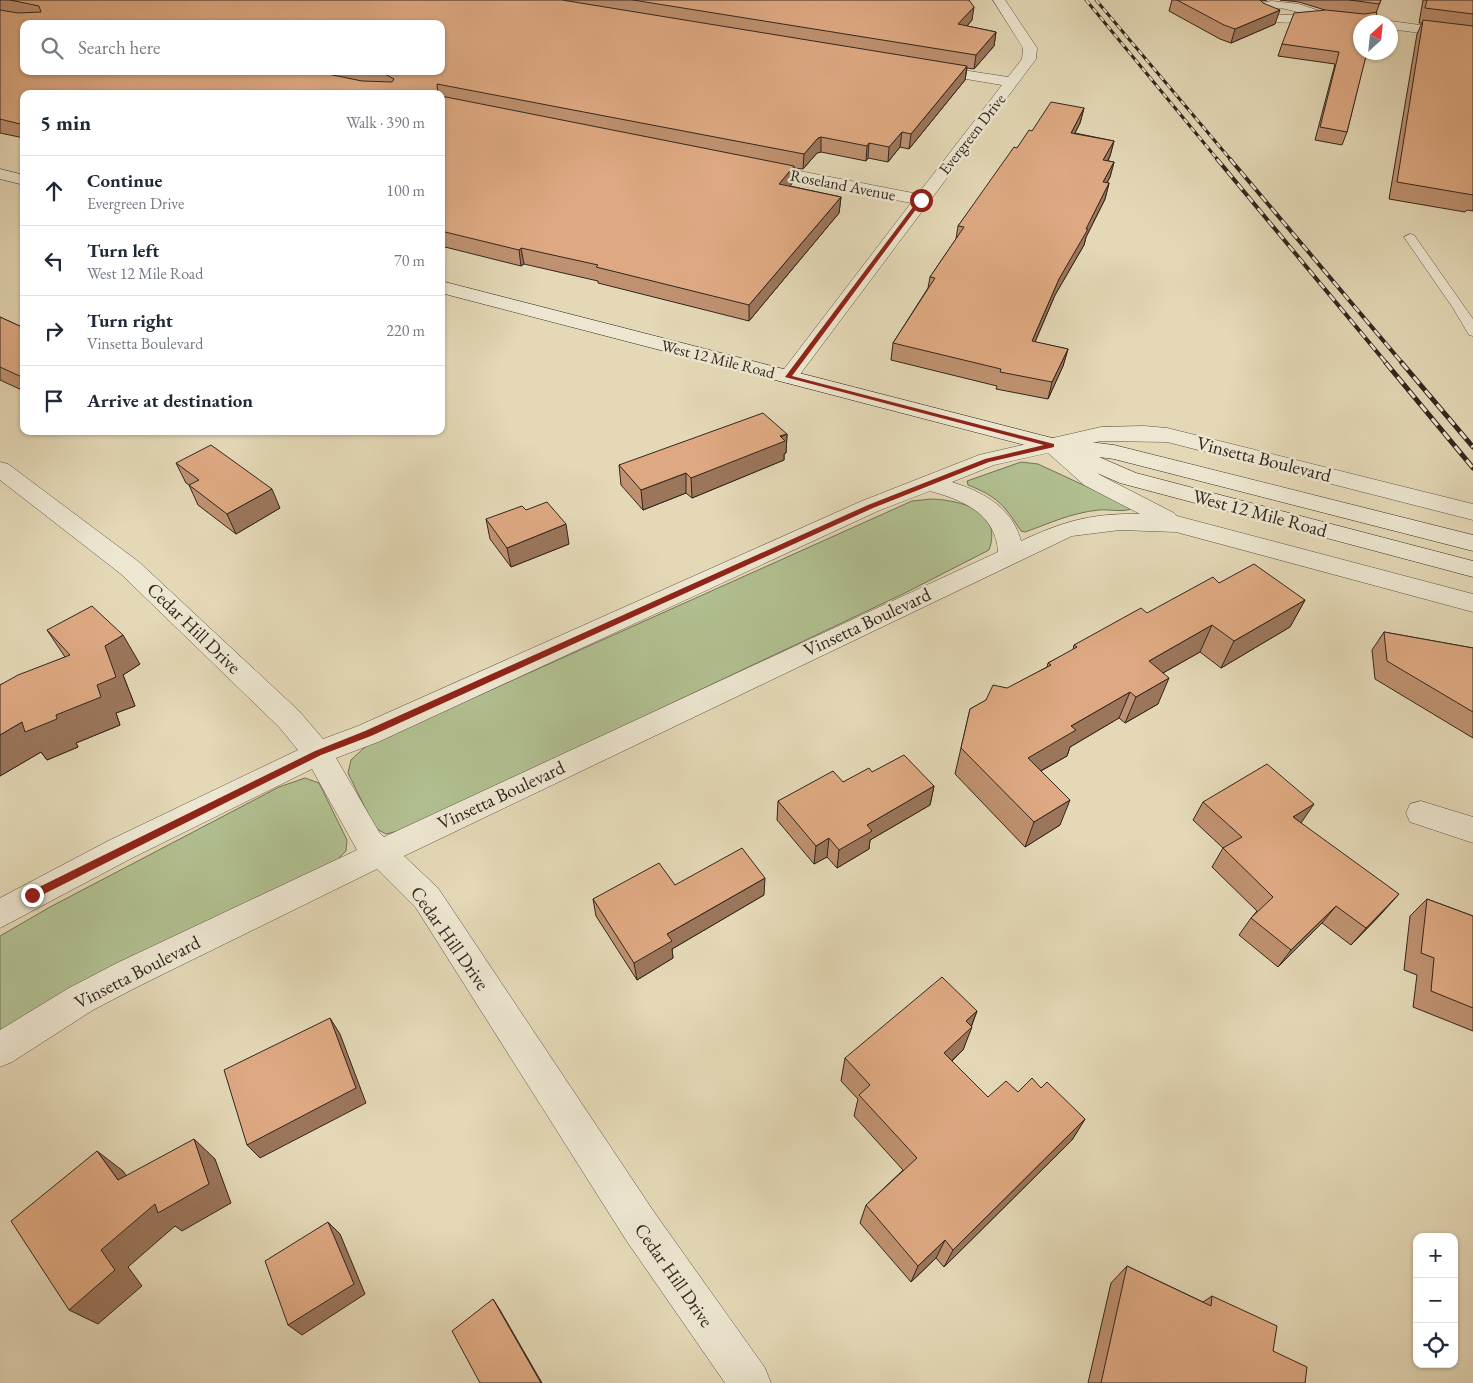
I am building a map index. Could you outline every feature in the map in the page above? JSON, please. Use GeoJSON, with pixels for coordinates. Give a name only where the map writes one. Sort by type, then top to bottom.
{"type":"FeatureCollection","features":[{"type":"Feature","properties":{"kind":"street","name":"Evergreen Drive"},"geometry":{"type":"LineString","coordinates":[[788,377],[1029,59],[1030,48],[998,0]]}},
{"type":"Feature","properties":{"kind":"street"},"geometry":{"type":"LineString","coordinates":[[1321,16],[1353,20]]}},
{"type":"Feature","properties":{"kind":"street"},"geometry":{"type":"LineString","coordinates":[[1398,26],[1473,36]]}},
{"type":"Feature","properties":{"kind":"street"},"geometry":{"type":"LineString","coordinates":[[918,67],[1012,82]]}},
{"type":"Feature","properties":{"kind":"street","name":"Roseland Avenue"},"geometry":{"type":"LineString","coordinates":[[745,165],[921,200]]}},
{"type":"Feature","properties":{"kind":"street"},"geometry":{"type":"LineString","coordinates":[[0,174],[20,179]]}},
{"type":"Feature","properties":{"kind":"street","name":"West 12 Mile Road"},"geometry":{"type":"LineString","coordinates":[[445,288],[1052,445],[1114,452],[1473,543]]}},
{"type":"Feature","properties":{"kind":"street","name":"Vinsetta Boulevard"},"geometry":{"type":"LineString","coordinates":[[0,914],[121,849],[318,753],[368,734],[870,506],[987,460],[1101,434],[1144,433],[1166,435],[1473,512]]}},
{"type":"Feature","properties":{"kind":"street","name":"West 12 Mile Road"},"geometry":{"type":"LineString","coordinates":[[1052,445],[1128,478],[1473,569]]}},
{"type":"Feature","properties":{"kind":"street","name":"Vinsetta Boulevard"},"geometry":{"type":"LineString","coordinates":[[1052,445],[1092,480],[1176,524]]}},
{"type":"Feature","properties":{"kind":"street","name":"Cedar Hill Drive"},"geometry":{"type":"LineString","coordinates":[[0,469],[130,568],[289,719],[318,753],[368,841],[426,898],[640,1226],[750,1383]]}},
{"type":"Feature","properties":{"kind":"street"},"geometry":{"type":"LineString","coordinates":[[929,483],[966,495],[998,514],[1006,528],[1011,545],[1010,555]]}},
{"type":"Feature","properties":{"kind":"street","name":"Vinsetta Boulevard"},"geometry":{"type":"LineString","coordinates":[[0,1050],[66,1008],[129,974],[380,853],[1065,530],[1092,524],[1136,520],[1176,524],[1473,603]]}},
{"type":"Feature","properties":{"kind":"street"},"geometry":{"type":"LineString","coordinates":[[1421,813],[1473,830]]}},
{"type":"Feature","properties":{"kind":"lane"},"geometry":{"type":"LineString","coordinates":[[1410,238],[1418,254],[1463,314],[1473,332]]}},
{"type":"Feature","properties":{"kind":"green space"},"geometry":{"type":"Polygon","coordinates":[[[1021,462],[1038,464],[1133,508],[1079,513],[1025,532],[1021,531],[1005,508],[987,494],[968,485],[967,481],[1021,462]]]}},
{"type":"Feature","properties":{"kind":"green space"},"geometry":{"type":"Polygon","coordinates":[[[931,499],[966,505],[985,517],[990,526],[992,537],[989,550],[903,594],[406,829],[386,834],[375,828],[348,773],[351,760],[366,746],[912,501],[931,499]]]}},
{"type":"Feature","properties":{"kind":"green space"},"geometry":{"type":"Polygon","coordinates":[[[305,778],[319,783],[347,840],[346,851],[334,863],[0,1031],[0,936],[50,907],[279,787],[305,778]]]}},
{"type":"Feature","properties":{"kind":"building"},"geometry":{"type":"Polygon","coordinates":[[[10,0],[562,0],[967,66],[911,134],[902,132],[889,147],[869,143],[867,146],[821,137],[804,154],[437,84],[438,90],[20,90],[20,124],[0,119],[0,10],[18,13],[41,12],[39,6],[10,0]]]}},
{"type":"Feature","properties":{"kind":"building"},"geometry":{"type":"Polygon","coordinates":[[[633,0],[969,0],[974,7],[958,24],[996,32],[976,55],[633,0]]]}},
{"type":"Feature","properties":{"kind":"building"},"geometry":{"type":"Polygon","coordinates":[[[1177,0],[1260,0],[1280,10],[1235,29],[1177,0]]]}},
{"type":"Feature","properties":{"kind":"building"},"geometry":{"type":"Polygon","coordinates":[[[1350,0],[1381,0],[1379,4],[1350,0]]]}},
{"type":"Feature","properties":{"kind":"building"},"geometry":{"type":"Polygon","coordinates":[[[1427,0],[1473,0],[1473,14],[1425,8],[1427,0]]]}},
{"type":"Feature","properties":{"kind":"building"},"geometry":{"type":"Polygon","coordinates":[[[1326,10],[1364,14],[1377,12],[1376,15],[1353,15],[1353,60],[1365,60],[1347,132],[1320,127],[1339,52],[1282,44],[1294,13],[1326,10]]]}},
{"type":"Feature","properties":{"kind":"building"},"geometry":{"type":"Polygon","coordinates":[[[1423,20],[1473,26],[1473,195],[1397,182],[1423,20]]]}},
{"type":"Feature","properties":{"kind":"building"},"geometry":{"type":"Polygon","coordinates":[[[445,97],[794,166],[779,184],[841,197],[749,305],[596,267],[598,265],[521,248],[519,250],[445,232],[445,97]]]}},
{"type":"Feature","properties":{"kind":"building"},"geometry":{"type":"Polygon","coordinates":[[[1051,102],[1084,108],[1071,133],[1114,141],[1103,160],[1114,162],[1103,182],[1109,183],[1086,229],[1088,229],[1059,279],[1032,341],[1068,349],[1052,382],[1000,372],[1001,369],[893,343],[935,278],[930,277],[964,227],[958,226],[1014,147],[1017,148],[1029,130],[1032,131],[1051,102]]]}},
{"type":"Feature","properties":{"kind":"building"},"geometry":{"type":"Polygon","coordinates":[[[0,317],[20,326],[20,376],[0,367],[0,317]]]}},
{"type":"Feature","properties":{"kind":"building"},"geometry":{"type":"Polygon","coordinates":[[[763,413],[787,434],[780,436],[785,441],[691,478],[686,473],[641,490],[619,465],[763,413]]]}},
{"type":"Feature","properties":{"kind":"building"},"geometry":{"type":"Polygon","coordinates":[[[211,445],[272,489],[227,514],[189,485],[199,480],[176,463],[211,445]]]}},
{"type":"Feature","properties":{"kind":"building"},"geometry":{"type":"Polygon","coordinates":[[[547,502],[566,524],[507,548],[486,519],[522,506],[526,510],[547,502]]]}},
{"type":"Feature","properties":{"kind":"building"},"geometry":{"type":"Polygon","coordinates":[[[1254,564],[1305,600],[1234,641],[1212,625],[1149,661],[1169,678],[1136,697],[1130,692],[1071,726],[1076,730],[1028,758],[1070,800],[1034,822],[961,748],[970,709],[986,700],[993,685],[1007,688],[1051,665],[1048,663],[1077,647],[1074,645],[1141,608],[1147,613],[1213,577],[1219,583],[1254,564]]]}},
{"type":"Feature","properties":{"kind":"building"},"geometry":{"type":"Polygon","coordinates":[[[92,606],[123,635],[105,646],[116,677],[97,685],[101,697],[56,715],[57,719],[25,732],[22,722],[0,735],[0,685],[18,675],[70,655],[47,630],[92,606]]]}},
{"type":"Feature","properties":{"kind":"building"},"geometry":{"type":"Polygon","coordinates":[[[1384,632],[1473,648],[1473,712],[1387,661],[1384,632]]]}},
{"type":"Feature","properties":{"kind":"building"},"geometry":{"type":"Polygon","coordinates":[[[904,755],[934,786],[867,825],[872,831],[839,850],[829,838],[816,846],[778,801],[833,771],[843,782],[869,768],[872,772],[904,755]]]}},
{"type":"Feature","properties":{"kind":"building"},"geometry":{"type":"Polygon","coordinates":[[[1267,764],[1314,804],[1293,817],[1399,894],[1366,928],[1336,906],[1291,950],[1251,918],[1273,897],[1223,848],[1242,837],[1203,802],[1267,764]]]}},
{"type":"Feature","properties":{"kind":"building"},"geometry":{"type":"Polygon","coordinates":[[[742,848],[765,878],[667,934],[672,941],[634,963],[593,899],[659,863],[675,885],[742,848]]]}},
{"type":"Feature","properties":{"kind":"building"},"geometry":{"type":"Polygon","coordinates":[[[1427,899],[1473,916],[1473,1008],[1431,991],[1434,958],[1421,953],[1427,899]]]}},
{"type":"Feature","properties":{"kind":"building"},"geometry":{"type":"Polygon","coordinates":[[[942,977],[977,1011],[966,1021],[972,1027],[944,1053],[988,1097],[1006,1081],[1018,1092],[1032,1078],[1041,1088],[1047,1082],[1085,1119],[953,1250],[945,1240],[918,1266],[866,1205],[917,1158],[859,1095],[870,1085],[845,1058],[942,977]]]}},
{"type":"Feature","properties":{"kind":"building"},"geometry":{"type":"Polygon","coordinates":[[[330,1018],[356,1088],[247,1145],[224,1070],[330,1018]]]}},
{"type":"Feature","properties":{"kind":"building"},"geometry":{"type":"Polygon","coordinates":[[[194,1139],[209,1184],[158,1213],[155,1204],[101,1250],[115,1270],[69,1310],[11,1221],[97,1151],[118,1180],[194,1139]]]}},
{"type":"Feature","properties":{"kind":"building"},"geometry":{"type":"Polygon","coordinates":[[[328,1222],[354,1284],[288,1325],[265,1261],[328,1222]]]}},
{"type":"Feature","properties":{"kind":"building"},"geometry":{"type":"Polygon","coordinates":[[[1127,1266],[1211,1306],[1212,1296],[1277,1326],[1273,1351],[1307,1367],[1305,1383],[1101,1383],[1127,1266]]]}},
{"type":"Feature","properties":{"kind":"building"},"geometry":{"type":"Polygon","coordinates":[[[493,1299],[541,1383],[480,1383],[452,1331],[493,1299]]]}},
{"type":"Feature","properties":{"kind":"railway"},"geometry":{"type":"LineString","coordinates":[[1086,0],[1218,160]]}},
{"type":"Feature","properties":{"kind":"railway"},"geometry":{"type":"LineString","coordinates":[[1096,0],[1231,160]]}},
{"type":"Feature","properties":{"kind":"railway"},"geometry":{"type":"LineString","coordinates":[[1217,159],[1387,364]]}},
{"type":"Feature","properties":{"kind":"railway"},"geometry":{"type":"LineString","coordinates":[[1230,159],[1403,364]]}},
{"type":"Feature","properties":{"kind":"railway"},"geometry":{"type":"LineString","coordinates":[[1386,363],[1473,468]]}},
{"type":"Feature","properties":{"kind":"railway"},"geometry":{"type":"LineString","coordinates":[[1402,363],[1473,447]]}},
{"type":"Feature","properties":{"kind":"route"},"geometry":{"type":"LineString","coordinates":[[32,895],[121,849],[318,753],[368,734],[870,506],[987,460],[1052,445],[788,377],[921,200]]}}]}
